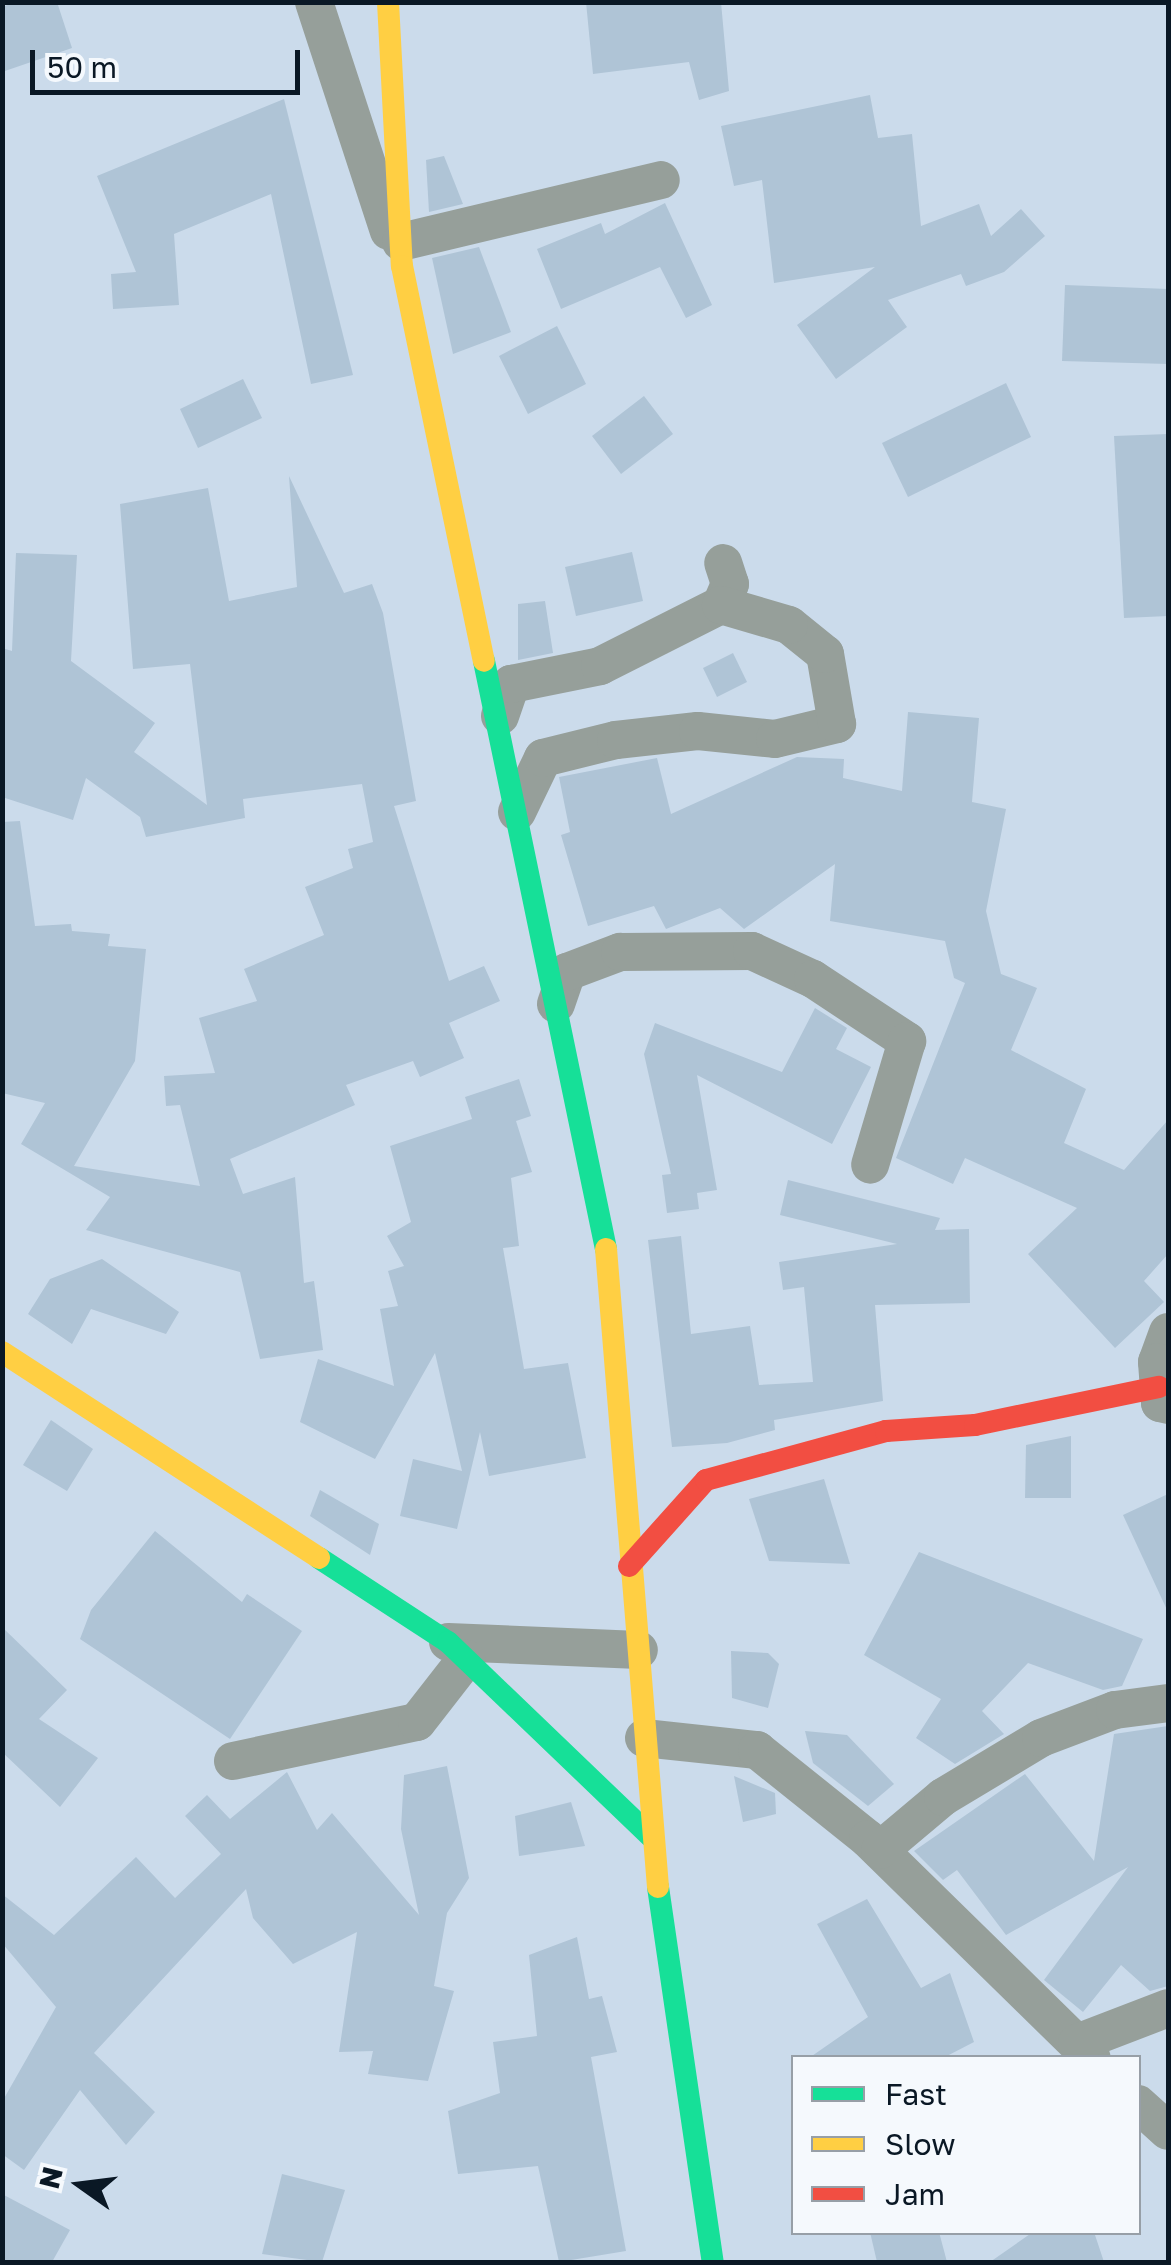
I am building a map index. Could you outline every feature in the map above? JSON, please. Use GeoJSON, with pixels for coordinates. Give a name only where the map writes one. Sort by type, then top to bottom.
{"type":"FeatureCollection","features":[{"type":"Feature","properties":{"kind":"main road"},"geometry":{"type":"LineString","coordinates":[[388,2],[402,254],[500,716],[516,812],[610,1268],[628,1566],[639,1650],[651,1838],[713,2262]]}},
{"type":"Feature","properties":{"kind":"main road"},"geometry":{"type":"LineString","coordinates":[[2,1352],[457,1651],[651,1838]]}},
{"type":"Feature","properties":{"kind":"main road"},"geometry":{"type":"LineString","coordinates":[[628,1566],[706,1480],[886,1431],[975,1425],[1164,1396]]}},
{"type":"Feature","properties":{"kind":"street"},"geometry":{"type":"LineString","coordinates":[[314,2],[402,254],[661,180]]}},
{"type":"Feature","properties":{"kind":"street"},"geometry":{"type":"LineString","coordinates":[[500,716],[511,684],[600,666],[721,606],[730,584],[723,563]]}},
{"type":"Feature","properties":{"kind":"street"},"geometry":{"type":"LineString","coordinates":[[516,812],[543,758],[632,738],[698,730],[775,739],[837,724],[825,654],[789,626],[721,606]]}},
{"type":"Feature","properties":{"kind":"street"},"geometry":{"type":"LineString","coordinates":[[556,1004],[567,972],[620,952],[752,951],[812,979],[907,1041],[870,1165]]}},
{"type":"Feature","properties":{"kind":"street"},"geometry":{"type":"LineString","coordinates":[[1164,1396],[1168,1332]]}},
{"type":"Feature","properties":{"kind":"street"},"geometry":{"type":"LineString","coordinates":[[233,1761],[416,1722],[457,1651],[639,1650]]}},
{"type":"Feature","properties":{"kind":"street"},"geometry":{"type":"LineString","coordinates":[[880,1850],[943,1797],[1041,1738],[1115,1710],[1168,1704]]}},
{"type":"Feature","properties":{"kind":"street"},"geometry":{"type":"LineString","coordinates":[[644,1738],[757,1750],[880,1850],[1084,2050],[1168,2008]]}},
{"type":"Feature","properties":{"kind":"street"},"geometry":{"type":"LineString","coordinates":[[1141,2107],[1168,2131]]}},
{"type":"Feature","properties":{"kind":"building"},"geometry":{"type":"Polygon","coordinates":[[[16,2],[57,2],[72,48],[2,72],[2,7],[16,2]]]}},
{"type":"Feature","properties":{"kind":"building"},"geometry":{"type":"Polygon","coordinates":[[[586,2],[721,2],[729,91],[699,100],[689,62],[593,74],[586,2]]]}},
{"type":"Feature","properties":{"kind":"building"},"geometry":{"type":"Polygon","coordinates":[[[870,95],[878,138],[912,134],[921,226],[979,204],[991,236],[1021,209],[1045,236],[1004,272],[966,286],[961,274],[888,300],[907,327],[836,379],[797,325],[875,267],[774,283],[762,180],[734,186],[721,126],[870,95]]]}},
{"type":"Feature","properties":{"kind":"building"},"geometry":{"type":"Polygon","coordinates":[[[284,99],[353,375],[311,384],[271,194],[174,234],[179,305],[113,309],[111,274],[136,272],[97,176],[284,99]]]}},
{"type":"Feature","properties":{"kind":"building"},"geometry":{"type":"Polygon","coordinates":[[[444,156],[463,204],[429,212],[426,160],[444,156]]]}},
{"type":"Feature","properties":{"kind":"building"},"geometry":{"type":"Polygon","coordinates":[[[665,203],[712,305],[686,318],[660,267],[561,309],[537,249],[601,223],[605,234],[665,203]]]}},
{"type":"Feature","properties":{"kind":"building"},"geometry":{"type":"Polygon","coordinates":[[[479,247],[511,332],[453,354],[432,258],[479,247]]]}},
{"type":"Feature","properties":{"kind":"building"},"geometry":{"type":"Polygon","coordinates":[[[1065,285],[1168,289],[1168,364],[1062,361],[1065,285]]]}},
{"type":"Feature","properties":{"kind":"building"},"geometry":{"type":"Polygon","coordinates":[[[557,326],[586,384],[528,414],[499,356],[557,326]]]}},
{"type":"Feature","properties":{"kind":"building"},"geometry":{"type":"Polygon","coordinates":[[[243,379],[262,418],[198,448],[180,409],[243,379]]]}},
{"type":"Feature","properties":{"kind":"building"},"geometry":{"type":"Polygon","coordinates":[[[1006,383],[1031,437],[908,497],[882,443],[1006,383]]]}},
{"type":"Feature","properties":{"kind":"building"},"geometry":{"type":"Polygon","coordinates":[[[644,396],[673,434],[621,474],[592,436],[644,396]]]}},
{"type":"Feature","properties":{"kind":"building"},"geometry":{"type":"Polygon","coordinates":[[[1168,434],[1168,616],[1124,618],[1114,436],[1168,434]]]}},
{"type":"Feature","properties":{"kind":"building"},"geometry":{"type":"Polygon","coordinates":[[[289,476],[344,593],[372,584],[383,613],[416,801],[394,806],[449,981],[484,966],[500,1001],[449,1023],[464,1058],[420,1077],[413,1061],[346,1085],[355,1105],[230,1159],[243,1194],[295,1177],[304,1283],[314,1281],[323,1350],[260,1359],[240,1272],[86,1230],[110,1197],[21,1144],[45,1103],[2,1093],[2,822],[20,821],[35,926],[71,924],[72,931],[110,934],[108,946],[146,949],[135,1061],[74,1166],[200,1186],[180,1105],[166,1106],[164,1076],[215,1073],[199,1018],[257,1001],[244,969],[324,935],[305,887],[353,868],[348,849],[373,842],[362,784],[243,799],[245,818],[146,837],[140,817],[86,778],[73,820],[2,797],[2,648],[12,651],[16,553],[77,555],[71,661],[155,723],[134,752],[207,805],[190,664],[133,669],[120,504],[208,488],[229,601],[297,587],[289,476]]]}},
{"type":"Feature","properties":{"kind":"building"},"geometry":{"type":"Polygon","coordinates":[[[632,552],[643,601],[576,616],[565,567],[632,552]]]}},
{"type":"Feature","properties":{"kind":"building"},"geometry":{"type":"Polygon","coordinates":[[[545,601],[553,653],[518,660],[518,604],[545,601]]]}},
{"type":"Feature","properties":{"kind":"building"},"geometry":{"type":"Polygon","coordinates":[[[733,653],[747,682],[717,697],[703,668],[733,653]]]}},
{"type":"Feature","properties":{"kind":"building"},"geometry":{"type":"Polygon","coordinates":[[[908,712],[979,718],[972,802],[1006,809],[986,911],[1001,974],[1037,988],[1011,1050],[1086,1089],[1064,1143],[1124,1170],[1168,1120],[1168,1254],[1144,1281],[1164,1302],[1115,1348],[1028,1254],[1077,1208],[965,1158],[953,1184],[896,1158],[965,983],[954,978],[945,941],[830,921],[835,864],[744,929],[720,908],[666,929],[654,906],[588,926],[561,835],[570,832],[559,777],[657,758],[671,814],[797,757],[844,759],[843,778],[902,791],[908,712]]]}},
{"type":"Feature","properties":{"kind":"building"},"geometry":{"type":"Polygon","coordinates":[[[815,1008],[847,1028],[836,1049],[871,1067],[832,1144],[697,1075],[717,1190],[697,1193],[699,1209],[667,1213],[662,1175],[671,1174],[644,1054],[655,1023],[782,1072],[815,1008]]]}},
{"type":"Feature","properties":{"kind":"building"},"geometry":{"type":"Polygon","coordinates":[[[519,1079],[531,1116],[516,1121],[532,1172],[511,1178],[519,1246],[503,1248],[524,1369],[568,1363],[586,1458],[489,1476],[480,1432],[457,1529],[400,1516],[413,1459],[462,1471],[435,1353],[375,1459],[300,1422],[318,1359],[394,1386],[380,1309],[398,1306],[388,1271],[404,1266],[387,1236],[411,1222],[390,1146],[472,1119],[465,1097],[519,1079]]]}},
{"type":"Feature","properties":{"kind":"building"},"geometry":{"type":"Polygon","coordinates":[[[788,1180],[940,1218],[935,1230],[969,1229],[970,1303],[875,1305],[883,1401],[774,1420],[775,1430],[727,1443],[672,1447],[648,1240],[681,1236],[691,1334],[750,1326],[759,1385],[813,1382],[804,1287],[783,1290],[779,1262],[897,1244],[780,1215],[788,1180]]]}},
{"type":"Feature","properties":{"kind":"building"},"geometry":{"type":"Polygon","coordinates":[[[102,1259],[179,1312],[166,1334],[91,1309],[72,1344],[28,1314],[50,1279],[102,1259]]]}},
{"type":"Feature","properties":{"kind":"building"},"geometry":{"type":"Polygon","coordinates":[[[51,1420],[93,1449],[67,1491],[23,1465],[51,1420]]]}},
{"type":"Feature","properties":{"kind":"building"},"geometry":{"type":"Polygon","coordinates":[[[1071,1436],[1071,1498],[1025,1498],[1026,1445],[1071,1436]]]}},
{"type":"Feature","properties":{"kind":"building"},"geometry":{"type":"Polygon","coordinates":[[[824,1479],[850,1564],[769,1561],[749,1499],[824,1479]]]}},
{"type":"Feature","properties":{"kind":"building"},"geometry":{"type":"Polygon","coordinates":[[[320,1490],[379,1524],[370,1555],[310,1516],[320,1490]]]}},
{"type":"Feature","properties":{"kind":"building"},"geometry":{"type":"Polygon","coordinates":[[[1168,1494],[1168,1612],[1123,1515],[1168,1494]]]}},
{"type":"Feature","properties":{"kind":"building"},"geometry":{"type":"Polygon","coordinates":[[[155,1531],[242,1602],[247,1594],[302,1631],[230,1739],[80,1639],[91,1610],[155,1531]]]}},
{"type":"Feature","properties":{"kind":"building"},"geometry":{"type":"Polygon","coordinates":[[[919,1552],[1143,1639],[1122,1686],[1103,1690],[1028,1663],[982,1711],[1004,1734],[955,1764],[916,1738],[941,1699],[864,1655],[919,1552]]]}},
{"type":"Feature","properties":{"kind":"building"},"geometry":{"type":"Polygon","coordinates":[[[2,1627],[67,1690],[39,1719],[98,1758],[60,1807],[2,1752],[2,1627]]]}},
{"type":"Feature","properties":{"kind":"building"},"geometry":{"type":"Polygon","coordinates":[[[731,1651],[768,1653],[779,1664],[768,1708],[732,1698],[731,1651]]]}},
{"type":"Feature","properties":{"kind":"building"},"geometry":{"type":"Polygon","coordinates":[[[1168,1726],[1168,1986],[1150,1991],[1121,1965],[1083,2012],[1044,1980],[1128,1867],[1006,1935],[957,1870],[943,1880],[914,1851],[1025,1774],[1094,1861],[1114,1734],[1168,1726]]]}},
{"type":"Feature","properties":{"kind":"building"},"geometry":{"type":"Polygon","coordinates":[[[805,1731],[847,1735],[894,1784],[868,1806],[813,1763],[805,1731]]]}},
{"type":"Feature","properties":{"kind":"building"},"geometry":{"type":"Polygon","coordinates":[[[447,1766],[469,1878],[447,1913],[434,1986],[454,1991],[428,2081],[368,2074],[373,2051],[339,2052],[357,1932],[293,1964],[253,1918],[246,1889],[94,2053],[155,2112],[126,2145],[80,2090],[24,2170],[2,2154],[2,2102],[56,2007],[2,1943],[2,1894],[54,1935],[136,1857],[175,1898],[221,1854],[185,1816],[207,1795],[230,1819],[287,1772],[317,1830],[332,1813],[419,1915],[401,1829],[404,1775],[447,1766]]]}},
{"type":"Feature","properties":{"kind":"building"},"geometry":{"type":"Polygon","coordinates":[[[734,1776],[775,1793],[776,1814],[743,1822],[734,1776]]]}},
{"type":"Feature","properties":{"kind":"building"},"geometry":{"type":"Polygon","coordinates":[[[571,1802],[585,1846],[519,1856],[515,1816],[571,1802]]]}},
{"type":"Feature","properties":{"kind":"building"},"geometry":{"type":"Polygon","coordinates":[[[867,1899],[921,1988],[950,1973],[974,2042],[949,2055],[813,2055],[868,2017],[817,1924],[867,1899]]]}},
{"type":"Feature","properties":{"kind":"building"},"geometry":{"type":"Polygon","coordinates":[[[577,1937],[589,1999],[602,1996],[617,2052],[591,2057],[626,2251],[559,2262],[538,2166],[458,2174],[448,2111],[500,2093],[493,2042],[537,2036],[529,1955],[577,1937]]]}},
{"type":"Feature","properties":{"kind":"building"},"geometry":{"type":"Polygon","coordinates":[[[282,2174],[345,2190],[322,2262],[262,2254],[282,2174]]]}},
{"type":"Feature","properties":{"kind":"building"},"geometry":{"type":"Polygon","coordinates":[[[2,2194],[70,2230],[52,2262],[2,2262],[2,2194]]]}},
{"type":"Feature","properties":{"kind":"building"},"geometry":{"type":"Polygon","coordinates":[[[871,2235],[940,2235],[947,2262],[877,2262],[871,2235]]]}},
{"type":"Feature","properties":{"kind":"building"},"geometry":{"type":"Polygon","coordinates":[[[1029,2235],[1095,2235],[1104,2262],[990,2262],[1029,2235]]]}},
{"type":"Feature","properties":{"kind":"traffic: fast"},"geometry":{"type":"LineString","coordinates":[[484,661],[606,1249]]}},
{"type":"Feature","properties":{"kind":"traffic: fast"},"geometry":{"type":"LineString","coordinates":[[319,1558],[448,1642],[651,1837]]}},
{"type":"Feature","properties":{"kind":"traffic: fast"},"geometry":{"type":"LineString","coordinates":[[658,1887],[713,2262]]}},
{"type":"Feature","properties":{"kind":"traffic: slow"},"geometry":{"type":"LineString","coordinates":[[388,2],[402,266],[484,661]]}},
{"type":"Feature","properties":{"kind":"traffic: slow"},"geometry":{"type":"LineString","coordinates":[[606,1249],[658,1887]]}},
{"type":"Feature","properties":{"kind":"traffic: slow"},"geometry":{"type":"LineString","coordinates":[[2,1352],[319,1558]]}},
{"type":"Feature","properties":{"kind":"traffic: jam"},"geometry":{"type":"LineString","coordinates":[[629,1566],[706,1480],[886,1431],[975,1425],[1159,1387]]}}]}
